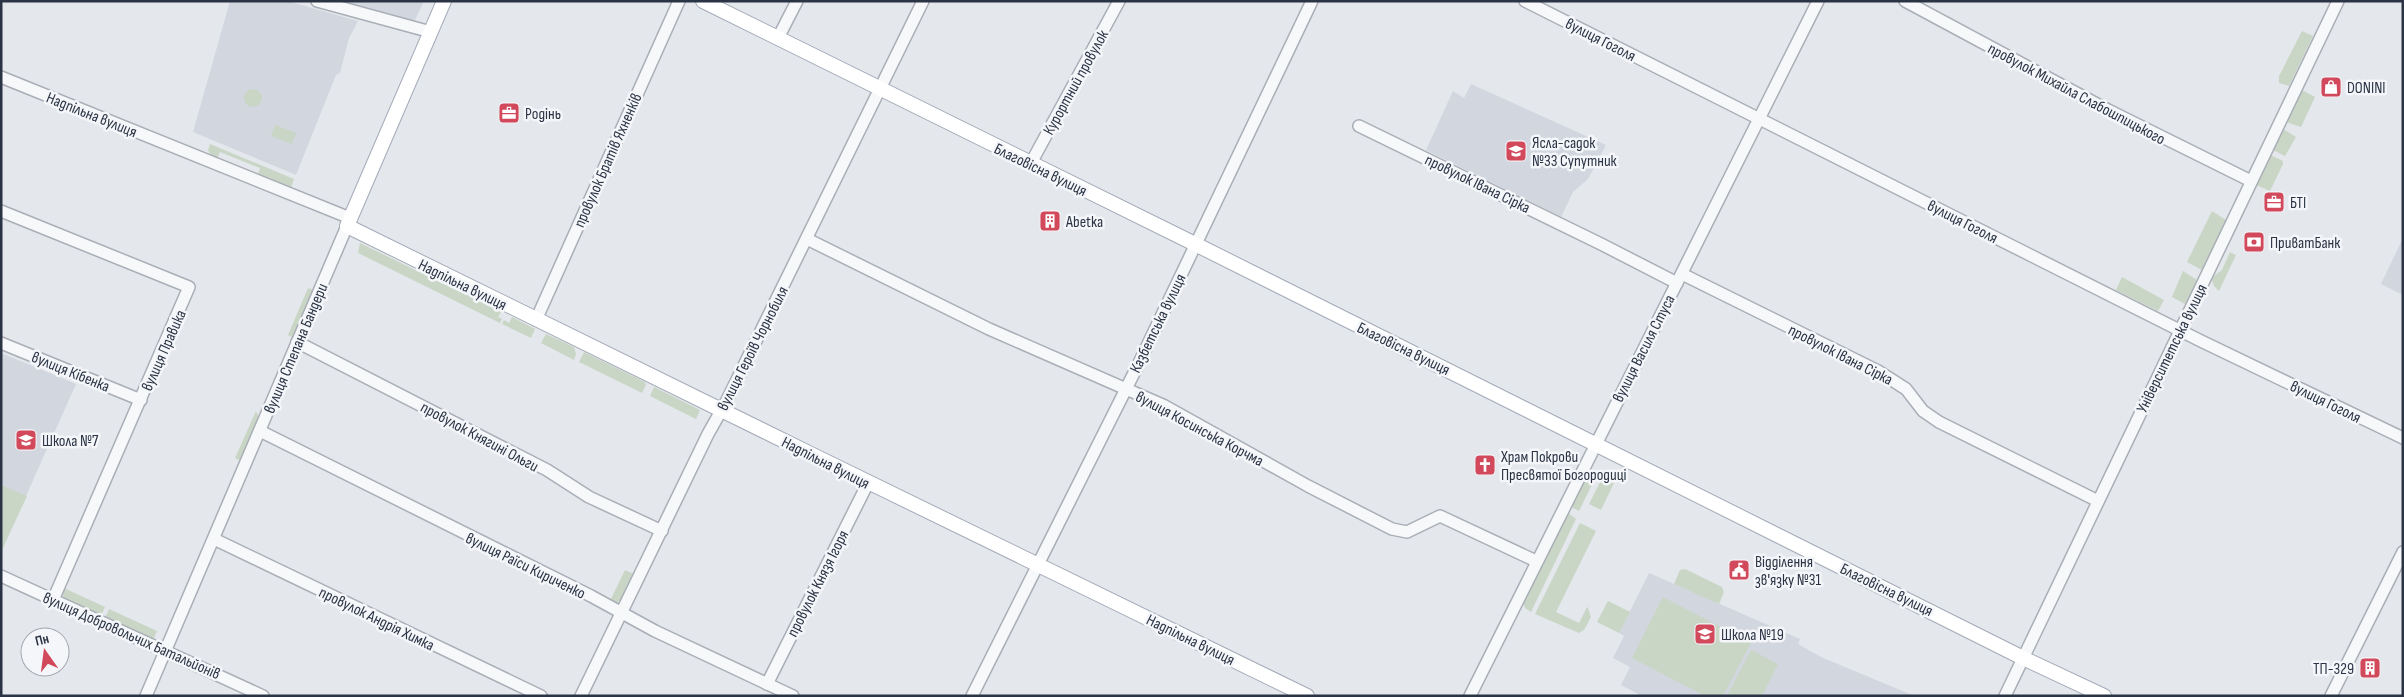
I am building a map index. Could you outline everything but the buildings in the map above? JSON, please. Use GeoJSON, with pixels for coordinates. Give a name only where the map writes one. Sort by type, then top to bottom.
{"type":"FeatureCollection","features":[{"type":"Feature","properties":{"kind":"main road","name":"вулиця Степана Бандери"},"geometry":{"type":"LineString","coordinates":[[349,222],[444,1]]}},
{"type":"Feature","properties":{"kind":"main road","name":"Благовісна вулиця"},"geometry":{"type":"LineString","coordinates":[[703,1],[1195,244],[2023,658],[2104,696]]}},
{"type":"Feature","properties":{"kind":"main road","name":"Надпільна вулиця"},"geometry":{"type":"LineString","coordinates":[[349,222],[536,320],[1307,696]]}},
{"type":"Feature","properties":{"kind":"street"},"geometry":{"type":"LineString","coordinates":[[317,1],[430,32]]}},
{"type":"Feature","properties":{"kind":"street","name":"провулок Братів Яхненків"},"geometry":{"type":"LineString","coordinates":[[536,320],[679,1]]}},
{"type":"Feature","properties":{"kind":"street"},"geometry":{"type":"LineString","coordinates":[[778,38],[797,1]]}},
{"type":"Feature","properties":{"kind":"street","name":"вулиця Героїв Чорнобиля"},"geometry":{"type":"LineString","coordinates":[[581,696],[923,1]]}},
{"type":"Feature","properties":{"kind":"street","name":"Курортний провулок"},"geometry":{"type":"LineString","coordinates":[[1030,163],[1120,1]]}},
{"type":"Feature","properties":{"kind":"street","name":"Казбетська вулиця"},"geometry":{"type":"LineString","coordinates":[[972,696],[1125,389],[1312,1]]}},
{"type":"Feature","properties":{"kind":"street","name":"вулиця Гоголя"},"geometry":{"type":"LineString","coordinates":[[1525,1],[2180,330],[2403,438]]}},
{"type":"Feature","properties":{"kind":"street","name":"вулиця Василя Стуса"},"geometry":{"type":"LineString","coordinates":[[1470,696],[1594,444],[1818,1]]}},
{"type":"Feature","properties":{"kind":"street","name":"провулок Михайла Слабошпицького"},"geometry":{"type":"LineString","coordinates":[[1905,1],[2108,110],[2251,181]]}},
{"type":"Feature","properties":{"kind":"street","name":"Університетська вулиця"},"geometry":{"type":"LineString","coordinates":[[2005,696],[2338,1]]}},
{"type":"Feature","properties":{"kind":"street","name":"Надпільна вулиця"},"geometry":{"type":"LineString","coordinates":[[1,77],[349,222]]}},
{"type":"Feature","properties":{"kind":"street","name":"провулок Івана Сірка"},"geometry":{"type":"LineString","coordinates":[[1360,126],[1601,244],[1883,374],[1906,389],[1923,411],[1939,422],[2098,501]]}},
{"type":"Feature","properties":{"kind":"street","name":"вулиця Правика"},"geometry":{"type":"LineString","coordinates":[[1,211],[190,287],[53,600]]}},
{"type":"Feature","properties":{"kind":"street","name":"вулиця Степана Бандери"},"geometry":{"type":"LineString","coordinates":[[146,696],[349,222]]}},
{"type":"Feature","properties":{"kind":"street","name":"вулиця Косинська Корчма"},"geometry":{"type":"LineString","coordinates":[[807,239],[913,293],[1013,340],[1164,406],[1308,486],[1399,532],[1410,531],[1440,516],[1536,561]]}},
{"type":"Feature","properties":{"kind":"street","name":"провулок Княгині Ольги"},"geometry":{"type":"LineString","coordinates":[[297,342],[547,470],[589,497],[662,531]]}},
{"type":"Feature","properties":{"kind":"street","name":"вулиця Кібенка"},"geometry":{"type":"LineString","coordinates":[[1,343],[141,400]]}},
{"type":"Feature","properties":{"kind":"street","name":"вулиця Раїси Кириченко"},"geometry":{"type":"LineString","coordinates":[[260,431],[622,614],[793,696]]}},
{"type":"Feature","properties":{"kind":"street","name":"провулок Князя Ігоря"},"geometry":{"type":"LineString","coordinates":[[767,684],[868,483]]}},
{"type":"Feature","properties":{"kind":"street","name":"провулок Андрія Химка"},"geometry":{"type":"LineString","coordinates":[[214,539],[540,696]]}},
{"type":"Feature","properties":{"kind":"street"},"geometry":{"type":"LineString","coordinates":[[2330,696],[2403,552]]}},
{"type":"Feature","properties":{"kind":"street","name":"вулиця Добровольчих Батальйонів"},"geometry":{"type":"LineString","coordinates":[[1,576],[263,696]]}},
{"type":"Feature","properties":{"kind":"shaded area"},"geometry":{"type":"Polygon","coordinates":[[[230,1],[287,1],[358,21],[349,38],[340,73],[336,75],[296,175],[193,132],[230,1]]]}},
{"type":"Feature","properties":{"kind":"shaded area"},"geometry":{"type":"Polygon","coordinates":[[[339,1],[424,1],[414,22],[339,1]]]}},
{"type":"Feature","properties":{"kind":"shaded area","name":"Ясла-садок №33 Супутник"},"geometry":{"type":"Polygon","coordinates":[[[1471,84],[1606,145],[1588,179],[1573,192],[1561,217],[1426,150],[1453,91],[1464,98],[1471,84]]]}},
{"type":"Feature","properties":{"kind":"shaded area"},"geometry":{"type":"Polygon","coordinates":[[[2403,238],[2403,295],[2381,284],[2403,238]]]}},
{"type":"Feature","properties":{"kind":"shaded area","name":"Школа №7"},"geometry":{"type":"Polygon","coordinates":[[[1,353],[76,384],[1,552],[1,353]]]}},
{"type":"Feature","properties":{"kind":"shaded area","name":"Школа №19"},"geometry":{"type":"Polygon","coordinates":[[[1649,573],[1800,639],[1798,644],[1821,657],[1912,695],[1642,696],[1621,685],[1630,667],[1613,658],[1624,636],[1619,633],[1649,573]]]}},
{"type":"Feature","properties":{"kind":"green space"},"geometry":{"type":"Polygon","coordinates":[[[2302,31],[2313,36],[2289,86],[2279,83],[2279,76],[2302,31]]]}},
{"type":"Feature","properties":{"kind":"green space"},"geometry":{"type":"Polygon","coordinates":[[[249,89],[257,89],[262,94],[260,105],[249,107],[244,102],[244,94],[249,89]]]}},
{"type":"Feature","properties":{"kind":"green space"},"geometry":{"type":"Polygon","coordinates":[[[2302,90],[2315,97],[2301,127],[2286,122],[2302,90]]]}},
{"type":"Feature","properties":{"kind":"green space"},"geometry":{"type":"Polygon","coordinates":[[[275,125],[296,133],[292,144],[271,136],[275,125]]]}},
{"type":"Feature","properties":{"kind":"green space"},"geometry":{"type":"Polygon","coordinates":[[[2283,129],[2296,137],[2285,156],[2273,150],[2283,129]]]}},
{"type":"Feature","properties":{"kind":"green space"},"geometry":{"type":"Polygon","coordinates":[[[210,144],[294,179],[291,188],[258,174],[260,168],[220,152],[217,158],[210,154],[208,150],[210,144]]]}},
{"type":"Feature","properties":{"kind":"green space"},"geometry":{"type":"Polygon","coordinates":[[[2270,155],[2283,161],[2283,164],[2270,191],[2256,185],[2270,155]]]}},
{"type":"Feature","properties":{"kind":"green space"},"geometry":{"type":"Polygon","coordinates":[[[2212,211],[2226,220],[2202,270],[2187,262],[2212,211]]]}},
{"type":"Feature","properties":{"kind":"green space"},"geometry":{"type":"Polygon","coordinates":[[[360,243],[501,312],[498,317],[502,319],[500,323],[358,253],[360,243]]]}},
{"type":"Feature","properties":{"kind":"green space"},"geometry":{"type":"Polygon","coordinates":[[[2230,252],[2236,255],[2219,291],[2214,286],[2211,278],[2222,270],[2230,252]]]}},
{"type":"Feature","properties":{"kind":"green space"},"geometry":{"type":"Polygon","coordinates":[[[2183,271],[2197,280],[2185,304],[2172,297],[2183,271]]]}},
{"type":"Feature","properties":{"kind":"green space"},"geometry":{"type":"Polygon","coordinates":[[[2122,277],[2164,300],[2158,311],[2116,290],[2122,277]]]}},
{"type":"Feature","properties":{"kind":"green space"},"geometry":{"type":"Polygon","coordinates":[[[308,288],[314,290],[294,338],[288,335],[308,288]]]}},
{"type":"Feature","properties":{"kind":"green space"},"geometry":{"type":"Polygon","coordinates":[[[512,317],[535,329],[531,338],[502,324],[504,320],[509,323],[512,317]]]}},
{"type":"Feature","properties":{"kind":"green space"},"geometry":{"type":"Polygon","coordinates":[[[546,334],[574,347],[576,354],[574,360],[541,343],[546,334]]]}},
{"type":"Feature","properties":{"kind":"green space"},"geometry":{"type":"Polygon","coordinates":[[[584,352],[645,382],[646,385],[642,393],[579,362],[584,352]]]}},
{"type":"Feature","properties":{"kind":"green space"},"geometry":{"type":"Polygon","coordinates":[[[654,387],[700,410],[696,419],[650,396],[654,387]]]}},
{"type":"Feature","properties":{"kind":"green space"},"geometry":{"type":"Polygon","coordinates":[[[256,411],[259,418],[241,461],[235,458],[256,411]]]}},
{"type":"Feature","properties":{"kind":"green space"},"geometry":{"type":"Polygon","coordinates":[[[1587,470],[1597,475],[1579,511],[1569,506],[1587,470]]]}},
{"type":"Feature","properties":{"kind":"green space"},"geometry":{"type":"Polygon","coordinates":[[[1602,478],[1614,483],[1601,510],[1589,504],[1602,478]]]}},
{"type":"Feature","properties":{"kind":"green space"},"geometry":{"type":"Polygon","coordinates":[[[1,485],[27,496],[1,552],[1,485]]]}},
{"type":"Feature","properties":{"kind":"green space"},"geometry":{"type":"Polygon","coordinates":[[[1568,513],[1576,519],[1531,612],[1525,608],[1522,600],[1565,515],[1568,513]]]}},
{"type":"Feature","properties":{"kind":"green space"},"geometry":{"type":"Polygon","coordinates":[[[1580,523],[1596,531],[1556,612],[1579,623],[1587,607],[1591,617],[1584,630],[1579,633],[1535,614],[1580,523]]]}},
{"type":"Feature","properties":{"kind":"green space"},"geometry":{"type":"Polygon","coordinates":[[[1685,569],[1722,587],[1724,592],[1719,604],[1674,584],[1680,570],[1685,569]]]}},
{"type":"Feature","properties":{"kind":"green space"},"geometry":{"type":"Polygon","coordinates":[[[625,570],[636,575],[632,585],[623,598],[615,603],[609,603],[625,570]]]}},
{"type":"Feature","properties":{"kind":"green space"},"geometry":{"type":"Polygon","coordinates":[[[64,588],[105,607],[101,616],[65,599],[63,596],[64,588]]]}},
{"type":"Feature","properties":{"kind":"green space"},"geometry":{"type":"Polygon","coordinates":[[[1663,597],[1751,643],[1723,696],[1705,696],[1632,658],[1663,597]]]}},
{"type":"Feature","properties":{"kind":"green space"},"geometry":{"type":"Polygon","coordinates":[[[1608,601],[1630,612],[1619,633],[1597,622],[1608,601]]]}},
{"type":"Feature","properties":{"kind":"green space"},"geometry":{"type":"Polygon","coordinates":[[[109,609],[157,631],[153,640],[105,618],[109,609]]]}},
{"type":"Feature","properties":{"kind":"green space"},"geometry":{"type":"Polygon","coordinates":[[[1751,650],[1778,664],[1762,696],[1727,696],[1751,650]]]}},
{"type":"Feature","properties":{"kind":"place","name":"DONINI"},"geometry":{"type":"Point","coordinates":[2331,87]}},
{"type":"Feature","properties":{"kind":"place","name":"Родінь"},"geometry":{"type":"Point","coordinates":[509,113]}},
{"type":"Feature","properties":{"kind":"place","name":"Ясла-садок №33 Супутник"},"geometry":{"type":"Point","coordinates":[1516,151]}},
{"type":"Feature","properties":{"kind":"place","name":"БТІ"},"geometry":{"type":"Point","coordinates":[2274,202]}},
{"type":"Feature","properties":{"kind":"place","name":"Abetka"},"geometry":{"type":"Point","coordinates":[1050,221]}},
{"type":"Feature","properties":{"kind":"place","name":"ПриватБанк"},"geometry":{"type":"Point","coordinates":[2254,242]}},
{"type":"Feature","properties":{"kind":"place","name":"Школа №7"},"geometry":{"type":"Point","coordinates":[26,440]}},
{"type":"Feature","properties":{"kind":"place","name":"Храм Покрови Пресвятої Богородиці"},"geometry":{"type":"Point","coordinates":[1485,465]}},
{"type":"Feature","properties":{"kind":"place","name":"Відділення зв'язку №31"},"geometry":{"type":"Point","coordinates":[1739,570]}},
{"type":"Feature","properties":{"kind":"place","name":"Школа №19"},"geometry":{"type":"Point","coordinates":[1705,634]}},
{"type":"Feature","properties":{"kind":"place","name":"ТП-329"},"geometry":{"type":"Point","coordinates":[2370,668]}}]}
